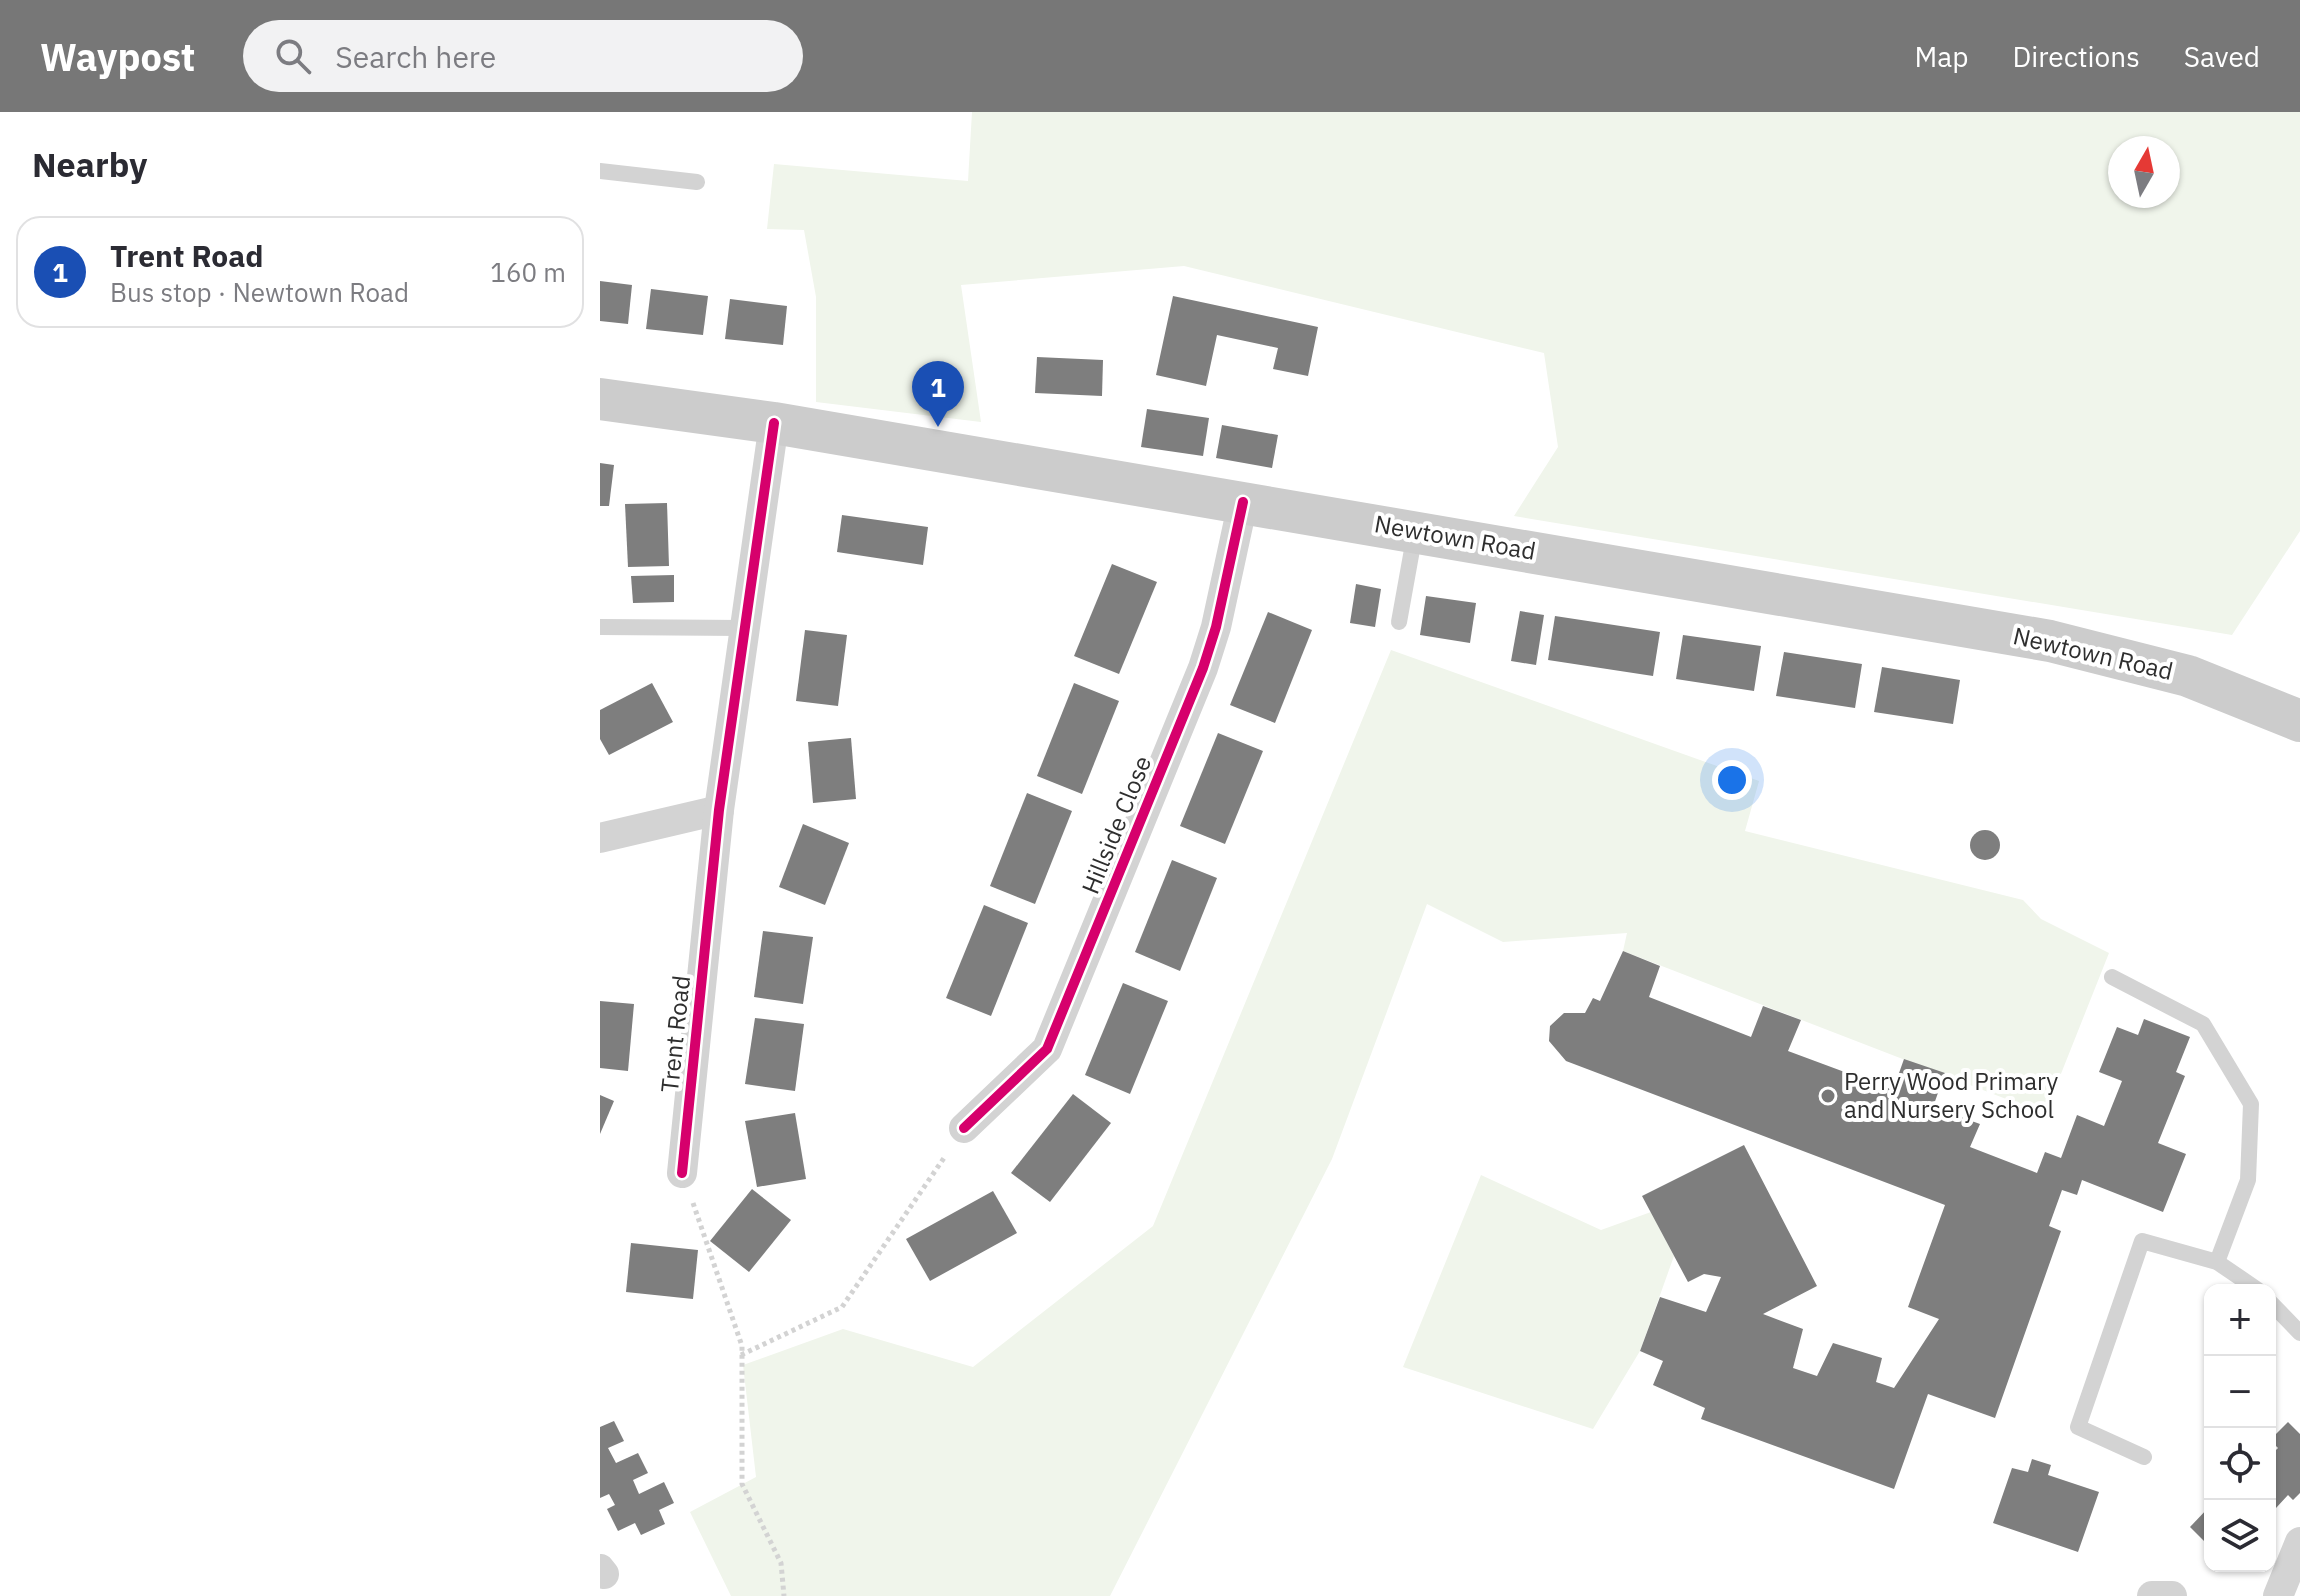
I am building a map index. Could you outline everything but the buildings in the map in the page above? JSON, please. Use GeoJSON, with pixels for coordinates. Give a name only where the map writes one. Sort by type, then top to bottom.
{"type":"FeatureCollection","features":[{"type":"Feature","properties":{"kind":"main road","name":"Newtown Road"},"geometry":{"type":"LineString","coordinates":[[600,399],[774,423],[2050,641],[2188,676],[2300,721]]}},
{"type":"Feature","properties":{"kind":"street","name":"Trent Road"},"geometry":{"type":"LineString","coordinates":[[682,1173],[719,810],[774,423]]}},
{"type":"Feature","properties":{"kind":"street","name":"Hillside Close"},"geometry":{"type":"LineString","coordinates":[[964,1128],[1047,1049],[1203,668],[1216,627],[1243,502]]}},
{"type":"Feature","properties":{"kind":"street"},"geometry":{"type":"LineString","coordinates":[[600,838],[719,810]]}},
{"type":"Feature","properties":{"kind":"street"},"geometry":{"type":"LineString","coordinates":[[2278,1596],[2300,1542]]}},
{"type":"Feature","properties":{"kind":"street"},"geometry":{"type":"LineString","coordinates":[[2152,1596],[2172,1596]]}},
{"type":"Feature","properties":{"kind":"lane"},"geometry":{"type":"LineString","coordinates":[[600,171],[697,182]]}},
{"type":"Feature","properties":{"kind":"lane"},"geometry":{"type":"LineString","coordinates":[[1399,622],[1416,531]]}},
{"type":"Feature","properties":{"kind":"lane"},"geometry":{"type":"LineString","coordinates":[[600,627],[743,628]]}},
{"type":"Feature","properties":{"kind":"lane"},"geometry":{"type":"LineString","coordinates":[[2112,977],[2203,1024],[2251,1104],[2248,1180],[2217,1262]]}},
{"type":"Feature","properties":{"kind":"lane"},"geometry":{"type":"LineString","coordinates":[[2144,1457],[2078,1427],[2142,1241],[2217,1262],[2252,1284]]}},
{"type":"Feature","properties":{"kind":"lane"},"geometry":{"type":"LineString","coordinates":[[2276,1308],[2300,1333]]}},
{"type":"Feature","properties":{"kind":"path"},"geometry":{"type":"LineString","coordinates":[[741,1355],[842,1307],[964,1128]]}},
{"type":"Feature","properties":{"kind":"path"},"geometry":{"type":"LineString","coordinates":[[682,1173],[742,1346],[742,1484],[781,1563],[784,1596]]}},
{"type":"Feature","properties":{"kind":"shaded area"},"geometry":{"type":"Polygon","coordinates":[[[972,112],[2300,112],[2300,531],[2232,635],[1514,516],[1558,447],[1544,353],[1184,266],[961,285],[981,422],[816,402],[816,297],[804,230],[767,229],[774,164],[968,181],[972,112]]]}},
{"type":"Feature","properties":{"kind":"shaded area"},"geometry":{"type":"Polygon","coordinates":[[[1391,650],[1759,781],[1745,831],[2023,900],[2041,919],[2109,953],[2045,1114],[1623,951],[1627,933],[1503,942],[1427,904],[1332,1159],[1110,1596],[731,1596],[690,1512],[756,1477],[743,1365],[843,1329],[973,1367],[1153,1226],[1391,650]]]}},
{"type":"Feature","properties":{"kind":"shaded area"},"geometry":{"type":"Polygon","coordinates":[[[1481,1175],[1601,1230],[1651,1212],[1674,1256],[1640,1351],[1593,1429],[1403,1367],[1481,1175]]]}},
{"type":"Feature","properties":{"kind":"cycle path"},"geometry":{"type":"LineString","coordinates":[[682,1173],[719,810],[774,423]]}},
{"type":"Feature","properties":{"kind":"cycle path"},"geometry":{"type":"LineString","coordinates":[[964,1128],[1047,1049],[1203,668],[1216,627],[1243,502]]}},
{"type":"Feature","properties":{"kind":"place","name":"Trent Road"},"geometry":{"type":"Point","coordinates":[938,427]}},
{"type":"Feature","properties":{"kind":"place","name":"Perry Wood Primary and Nursery School"},"geometry":{"type":"Point","coordinates":[1828,1096]}}]}
